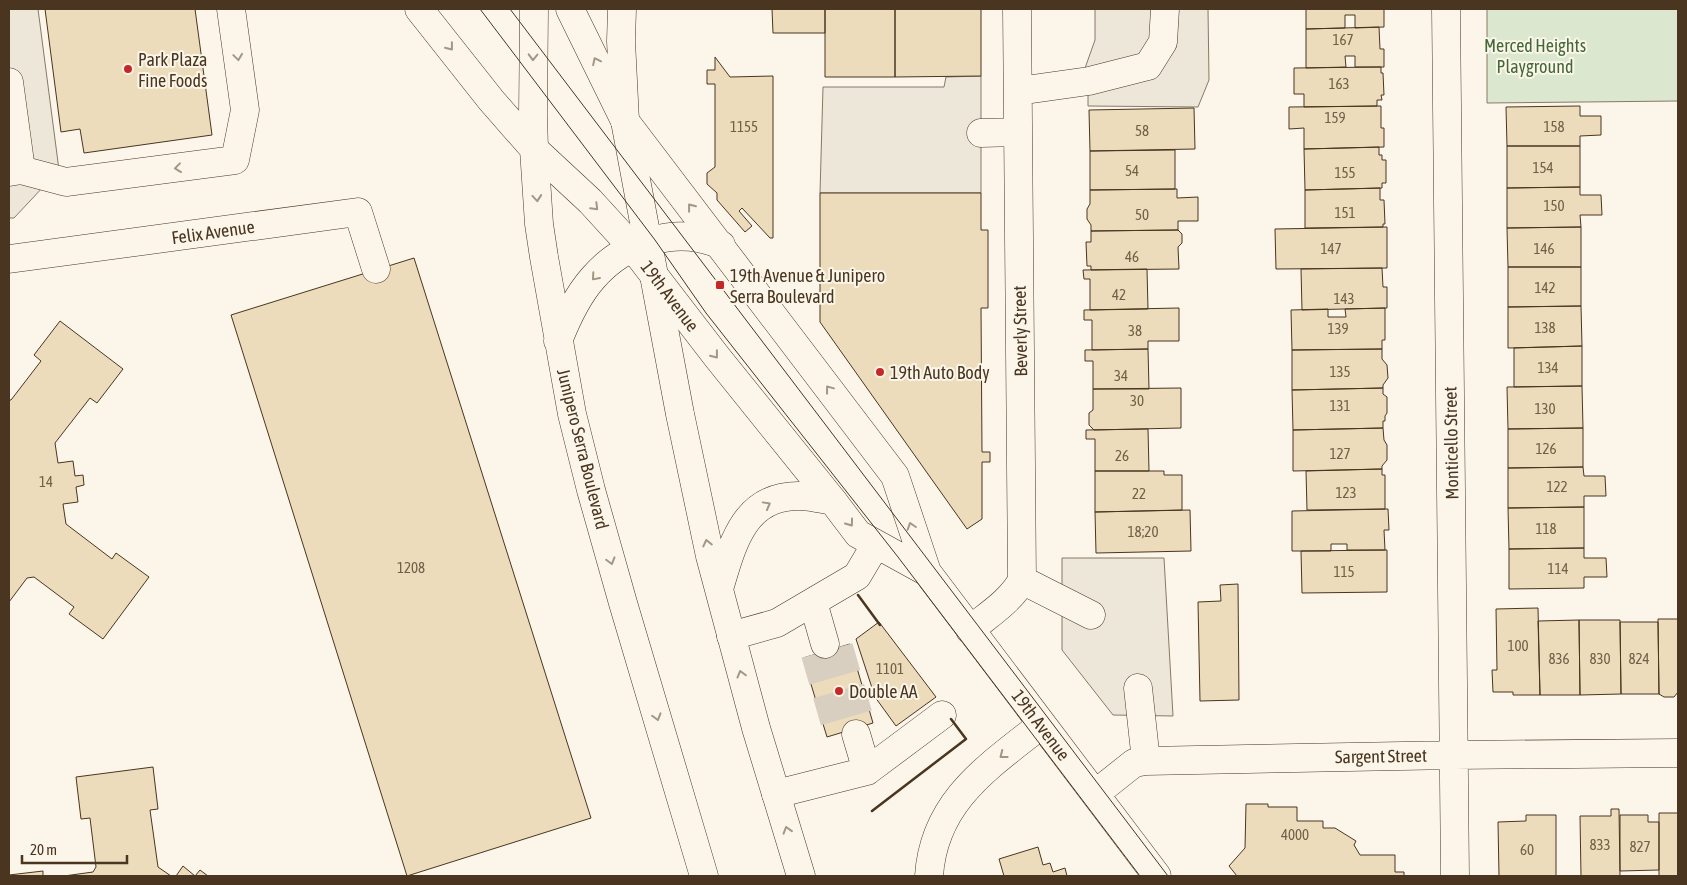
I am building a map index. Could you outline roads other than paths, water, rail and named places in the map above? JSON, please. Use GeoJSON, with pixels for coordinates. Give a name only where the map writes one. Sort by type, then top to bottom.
{"type":"FeatureCollection","features":[{"type":"Feature","properties":{"kind":"main road"},"geometry":{"type":"LineString","coordinates":[[9,82],[15,171],[66,182],[235,160],[246,110],[231,9]]}},
{"type":"Feature","properties":{"kind":"main road","name":"19th Avenue"},"geometry":{"type":"LineString","coordinates":[[419,9],[534,149],[641,245]]}},
{"type":"Feature","properties":{"kind":"main road","name":"Junipero Serra Boulevard"},"geometry":{"type":"LineString","coordinates":[[534,9],[533,115],[540,232],[572,414],[591,490],[704,876]]}},
{"type":"Feature","properties":{"kind":"main road","name":"19th Avenue"},"geometry":{"type":"LineString","coordinates":[[570,9],[625,120],[895,476],[927,572],[1157,876]]}},
{"type":"Feature","properties":{"kind":"main road"},"geometry":{"type":"LineString","coordinates":[[622,9],[621,41],[625,120],[641,245],[654,274],[689,458],[718,590],[756,728],[801,876]]}},
{"type":"Feature","properties":{"kind":"main road","name":"Beverly Street"},"geometry":{"type":"LineString","coordinates":[[1017,9],[1022,580]]}},
{"type":"Feature","properties":{"kind":"main road"},"geometry":{"type":"LineString","coordinates":[[1018,91],[1088,81],[1148,66],[1163,42],[1165,9]]}},
{"type":"Feature","properties":{"kind":"main road","name":"Monticello Street"},"geometry":{"type":"LineString","coordinates":[[1446,9],[1455,876]]}},
{"type":"Feature","properties":{"kind":"main road"},"geometry":{"type":"LineString","coordinates":[[981,133],[1018,132]]}},
{"type":"Feature","properties":{"kind":"main road","name":"Felix Avenue"},"geometry":{"type":"LineString","coordinates":[[9,259],[358,212],[376,269]]}},
{"type":"Feature","properties":{"kind":"main road"},"geometry":{"type":"LineString","coordinates":[[558,341],[573,307],[593,278],[604,267],[641,245],[668,237],[696,236],[721,245]]}},
{"type":"Feature","properties":{"kind":"main road","name":"19th Avenue"},"geometry":{"type":"LineString","coordinates":[[654,274],[716,357],[858,534],[927,572]]}},
{"type":"Feature","properties":{"kind":"main road"},"geometry":{"type":"LineString","coordinates":[[718,590],[736,537],[741,527],[757,510],[776,500],[788,497],[800,496],[833,501]]}},
{"type":"Feature","properties":{"kind":"main road"},"geometry":{"type":"LineString","coordinates":[[731,636],[776,623],[857,576],[876,544]]}},
{"type":"Feature","properties":{"kind":"main road"},"geometry":{"type":"LineString","coordinates":[[970,630],[1010,598],[1022,580],[1091,614]]}},
{"type":"Feature","properties":{"kind":"main road"},"geometry":{"type":"LineString","coordinates":[[813,602],[826,649]]}},
{"type":"Feature","properties":{"kind":"main road"},"geometry":{"type":"LineString","coordinates":[[1138,688],[1146,761]]}},
{"type":"Feature","properties":{"kind":"main road"},"geometry":{"type":"LineString","coordinates":[[776,794],[867,771],[942,715]]}},
{"type":"Feature","properties":{"kind":"main road"},"geometry":{"type":"LineString","coordinates":[[930,876],[931,858],[941,827],[958,798],[982,771],[1041,725]]}},
{"type":"Feature","properties":{"kind":"main road"},"geometry":{"type":"LineString","coordinates":[[852,732],[867,771]]}},
{"type":"Feature","properties":{"kind":"main road","name":"Sargent Street"},"geometry":{"type":"LineString","coordinates":[[1094,794],[1134,763],[1146,761],[1678,753]]}},
{"type":"Feature","properties":{"kind":"tunnel"},"geometry":{"type":"LineString","coordinates":[[839,647],[862,727]]}},
{"type":"Feature","properties":{"kind":"tunnel"},"geometry":{"type":"LineString","coordinates":[[815,654],[838,734]]}},
{"type":"Feature","properties":{"kind":"tram line"},"geometry":{"type":"LineString","coordinates":[[480,9],[655,240],[706,313],[898,557],[1140,876]]}},
{"type":"Feature","properties":{"kind":"tram line"},"geometry":{"type":"LineString","coordinates":[[510,9],[1168,876]]}},
{"type":"Feature","properties":{"kind":"place","name":"Park Plaza Fine Foods"},"geometry":{"type":"Point","coordinates":[128,69]}},
{"type":"Feature","properties":{"kind":"place","name":"19th Avenue & Junipero Serra Boulevard"},"geometry":{"type":"Point","coordinates":[720,285]}},
{"type":"Feature","properties":{"kind":"place","name":"19th Auto Body"},"geometry":{"type":"Point","coordinates":[880,372]}},
{"type":"Feature","properties":{"kind":"place","name":"Double AA"},"geometry":{"type":"Point","coordinates":[839,691]}},
{"type":"Feature","properties":{"kind":"park label","name":"Merced Heights Playground"},"geometry":{"type":"Point","coordinates":[1535,55]}}]}
